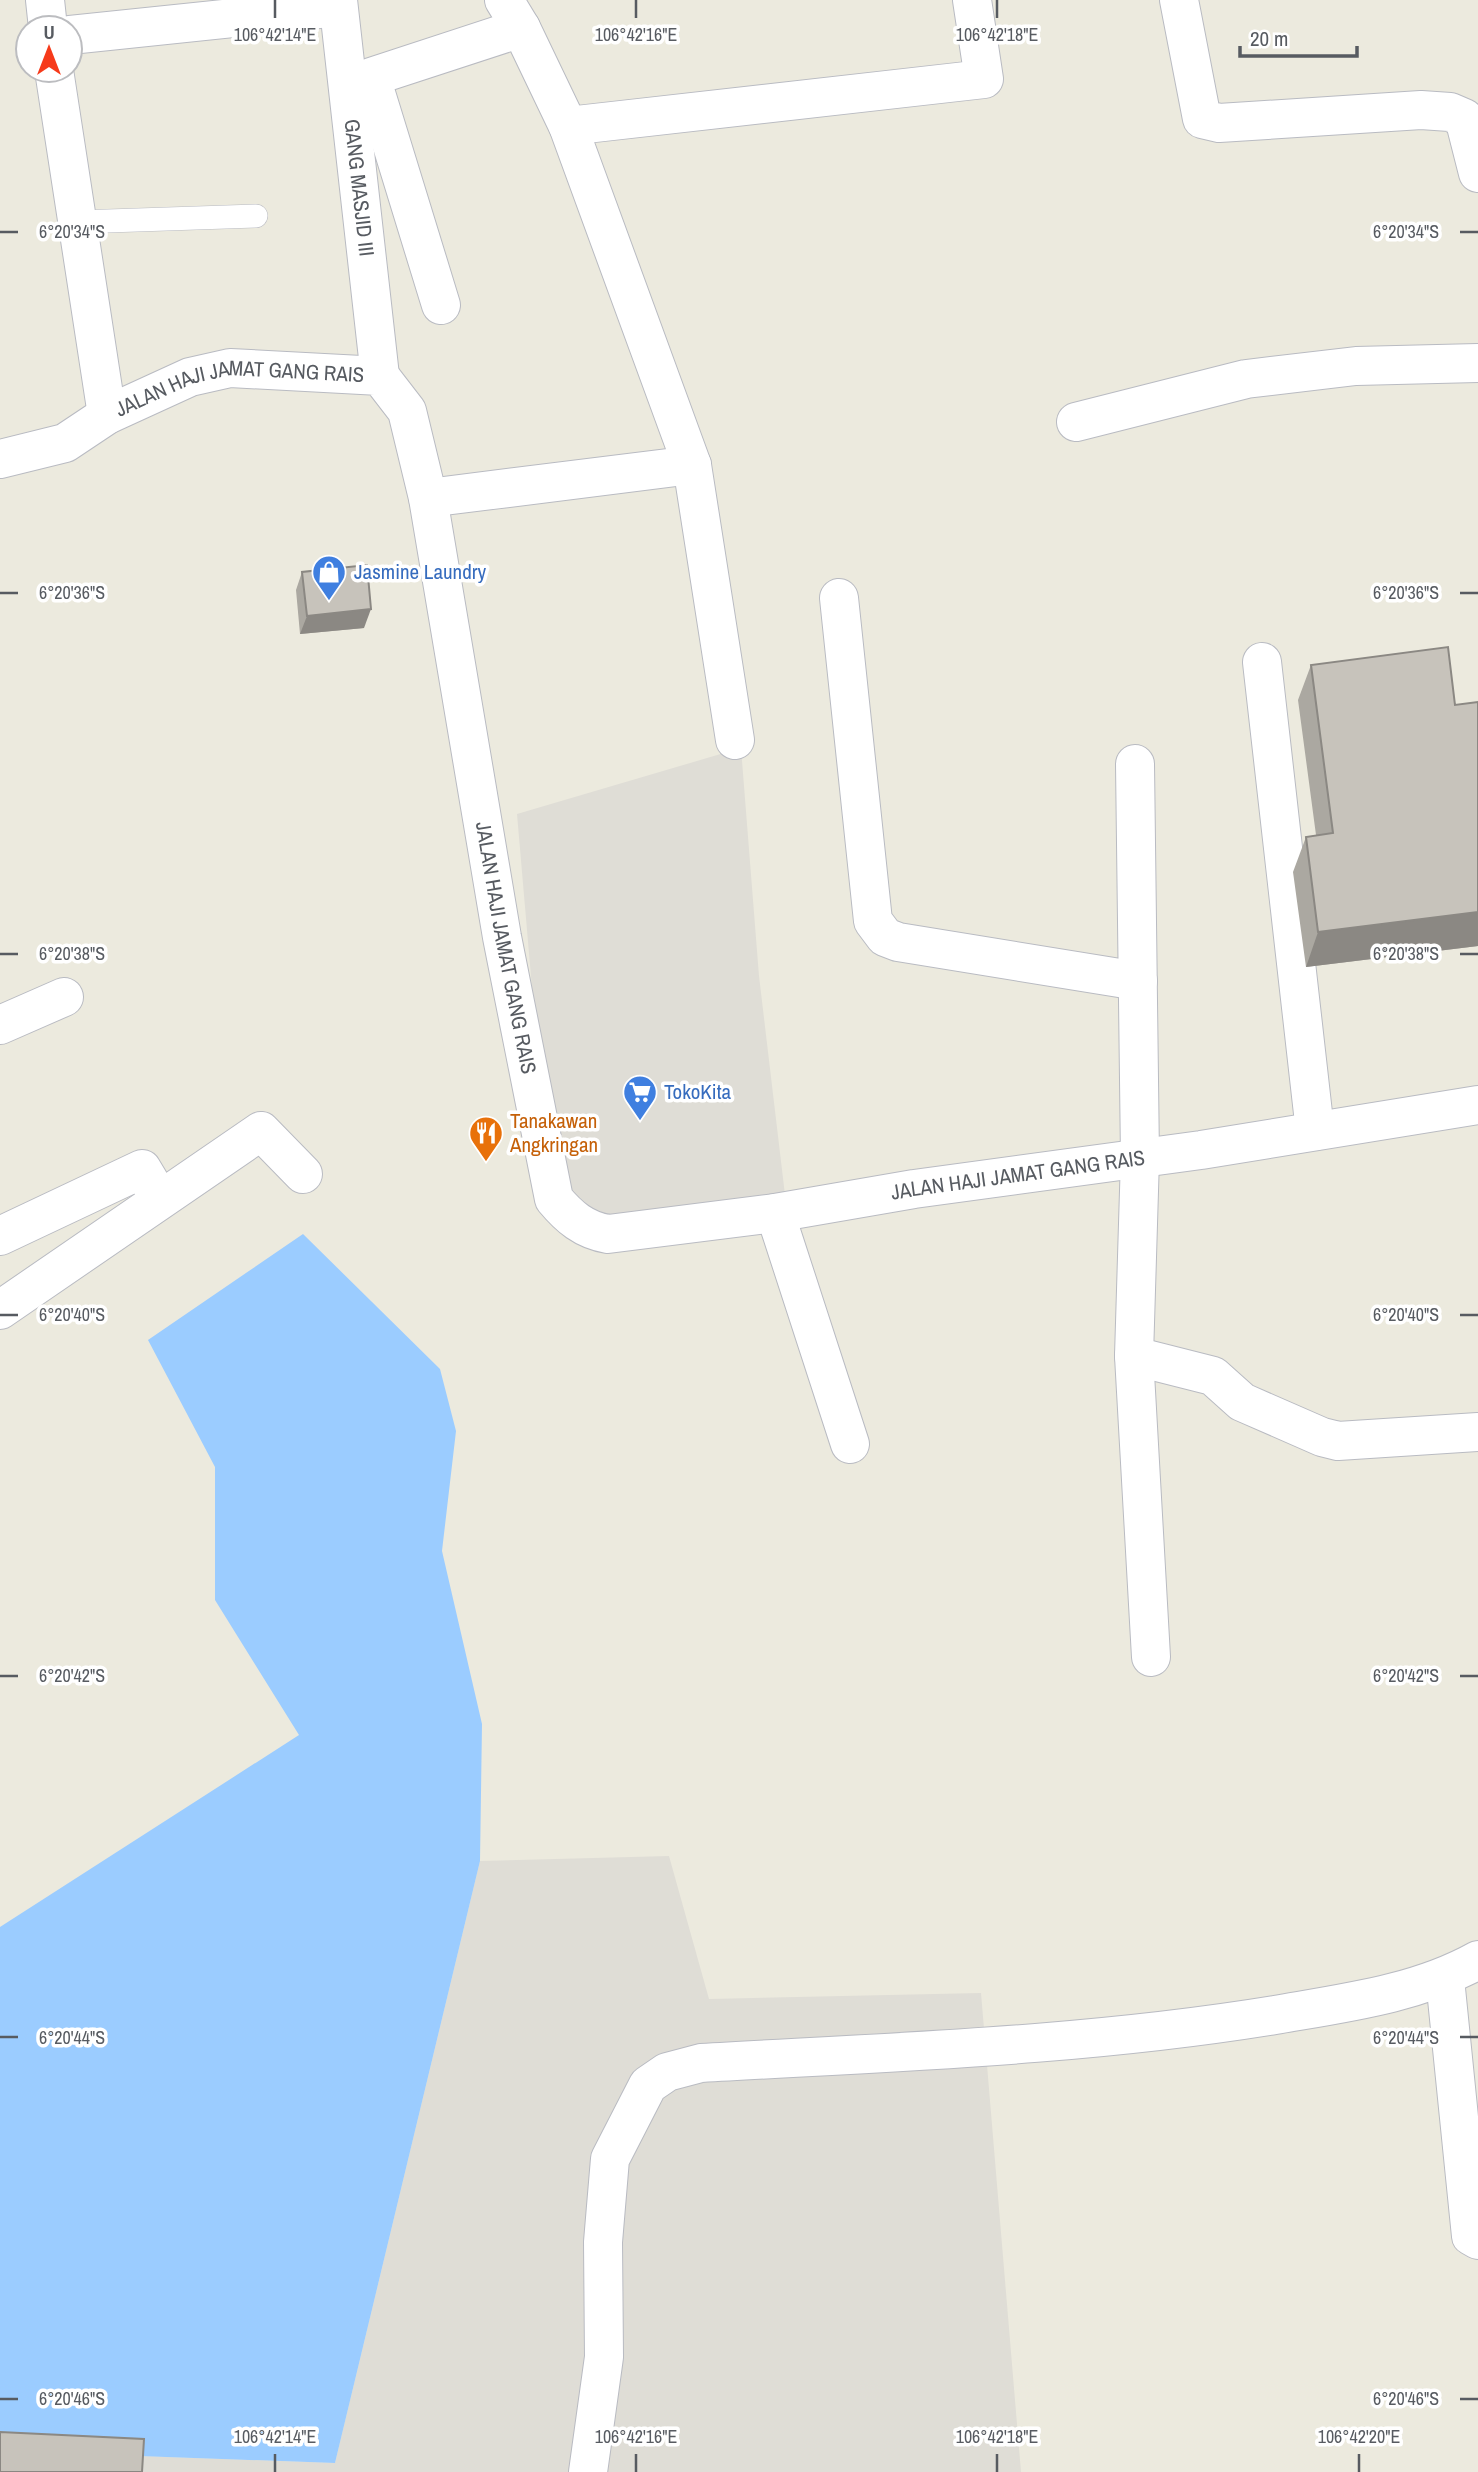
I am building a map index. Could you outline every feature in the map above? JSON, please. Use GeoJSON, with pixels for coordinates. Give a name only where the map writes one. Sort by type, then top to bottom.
{"type":"FeatureCollection","features":[{"type":"Feature","properties":{"kind":"street"},"geometry":{"type":"LineString","coordinates":[[568,126],[984,79],[972,0]]}},
{"type":"Feature","properties":{"kind":"street"},"geometry":{"type":"LineString","coordinates":[[1179,0],[1202,119],[1219,123],[1421,110],[1450,112],[1464,118],[1478,173]]}},
{"type":"Feature","properties":{"kind":"street"},"geometry":{"type":"LineString","coordinates":[[84,33],[338,4]]}},
{"type":"Feature","properties":{"kind":"street","name":"GANG MASJID III"},"geometry":{"type":"LineString","coordinates":[[338,4],[380,376]]}},
{"type":"Feature","properties":{"kind":"street"},"geometry":{"type":"LineString","coordinates":[[441,305],[371,77],[512,14],[568,126],[692,465],[735,740]]}},
{"type":"Feature","properties":{"kind":"street"},"geometry":{"type":"LineString","coordinates":[[56,84],[107,415]]}},
{"type":"Feature","properties":{"kind":"street"},"geometry":{"type":"LineString","coordinates":[[1076,422],[1246,379],[1356,366],[1478,363]]}},
{"type":"Feature","properties":{"kind":"street","name":"JALAN HAJI JAMAT GANG RAIS"},"geometry":{"type":"LineString","coordinates":[[0,459],[65,443],[107,415],[190,377],[230,368],[380,376],[407,411],[428,498],[502,937],[554,1199],[576,1221],[595,1232],[608,1234],[775,1213],[1478,1105]]}},
{"type":"Feature","properties":{"kind":"street"},"geometry":{"type":"LineString","coordinates":[[428,498],[692,465]]}},
{"type":"Feature","properties":{"kind":"street"},"geometry":{"type":"LineString","coordinates":[[839,598],[873,921],[877,930],[898,942],[1138,981]]}},
{"type":"Feature","properties":{"kind":"street"},"geometry":{"type":"LineString","coordinates":[[1262,662],[1315,1131]]}},
{"type":"Feature","properties":{"kind":"street"},"geometry":{"type":"LineString","coordinates":[[1135,764],[1140,1158],[1134,1356],[1151,1657]]}},
{"type":"Feature","properties":{"kind":"street"},"geometry":{"type":"LineString","coordinates":[[0,1026],[64,997]]}},
{"type":"Feature","properties":{"kind":"street"},"geometry":{"type":"LineString","coordinates":[[0,1310],[261,1131],[303,1174]]}},
{"type":"Feature","properties":{"kind":"street"},"geometry":{"type":"LineString","coordinates":[[0,1236],[142,1169],[160,1199]]}},
{"type":"Feature","properties":{"kind":"street"},"geometry":{"type":"LineString","coordinates":[[775,1213],[850,1444]]}},
{"type":"Feature","properties":{"kind":"street"},"geometry":{"type":"LineString","coordinates":[[1134,1356],[1213,1376],[1242,1402],[1322,1437],[1338,1441],[1478,1432]]}},
{"type":"Feature","properties":{"kind":"street"},"geometry":{"type":"LineString","coordinates":[[588,2472],[604,2357],[603,2242],[610,2159],[648,2085],[667,2072],[701,2063],[1098,2039],[1312,2008],[1445,1979],[1478,1960]]}},
{"type":"Feature","properties":{"kind":"street"},"geometry":{"type":"LineString","coordinates":[[1445,1979],[1472,2236],[1478,2240]]}},
{"type":"Feature","properties":{"kind":"lane"},"geometry":{"type":"LineString","coordinates":[[78,222],[256,216]]}},
{"type":"Feature","properties":{"kind":"shaded area"},"geometry":{"type":"Polygon","coordinates":[[[741,748],[759,976],[785,1195],[634,1230],[536,1182],[499,1026],[532,988],[517,814],[741,748]]]}},
{"type":"Feature","properties":{"kind":"shaded area"},"geometry":{"type":"Polygon","coordinates":[[[669,1856],[709,1999],[981,1993],[1021,2472],[0,2472],[0,2451],[335,2463],[480,1861],[669,1856]]]}},
{"type":"Feature","properties":{"kind":"water"},"geometry":{"type":"Polygon","coordinates":[[[303,1234],[440,1369],[456,1431],[442,1551],[482,1724],[480,1861],[335,2463],[0,2451],[0,1927],[299,1735],[215,1600],[215,1467],[148,1340],[303,1234]]]}},
{"type":"Feature","properties":{"kind":"building"},"geometry":{"type":"Polygon","coordinates":[[[367,565],[371,609],[307,616],[302,572],[367,565]]]}},
{"type":"Feature","properties":{"kind":"building"},"geometry":{"type":"Polygon","coordinates":[[[1448,647],[1455,705],[1478,702],[1478,912],[1318,932],[1306,837],[1333,833],[1311,665],[1448,647]]]}},
{"type":"Feature","properties":{"kind":"building"},"geometry":{"type":"Polygon","coordinates":[[[0,2432],[144,2439],[142,2472],[0,2472],[0,2432]]]}},
{"type":"Feature","properties":{"kind":"place","name":"Jasmine Laundry"},"geometry":{"type":"Point","coordinates":[329,602]}},
{"type":"Feature","properties":{"kind":"place","name":"TokoKita"},"geometry":{"type":"Point","coordinates":[640,1122]}},
{"type":"Feature","properties":{"kind":"place","name":"Tanakawan Angkringan"},"geometry":{"type":"Point","coordinates":[486,1163]}}]}
